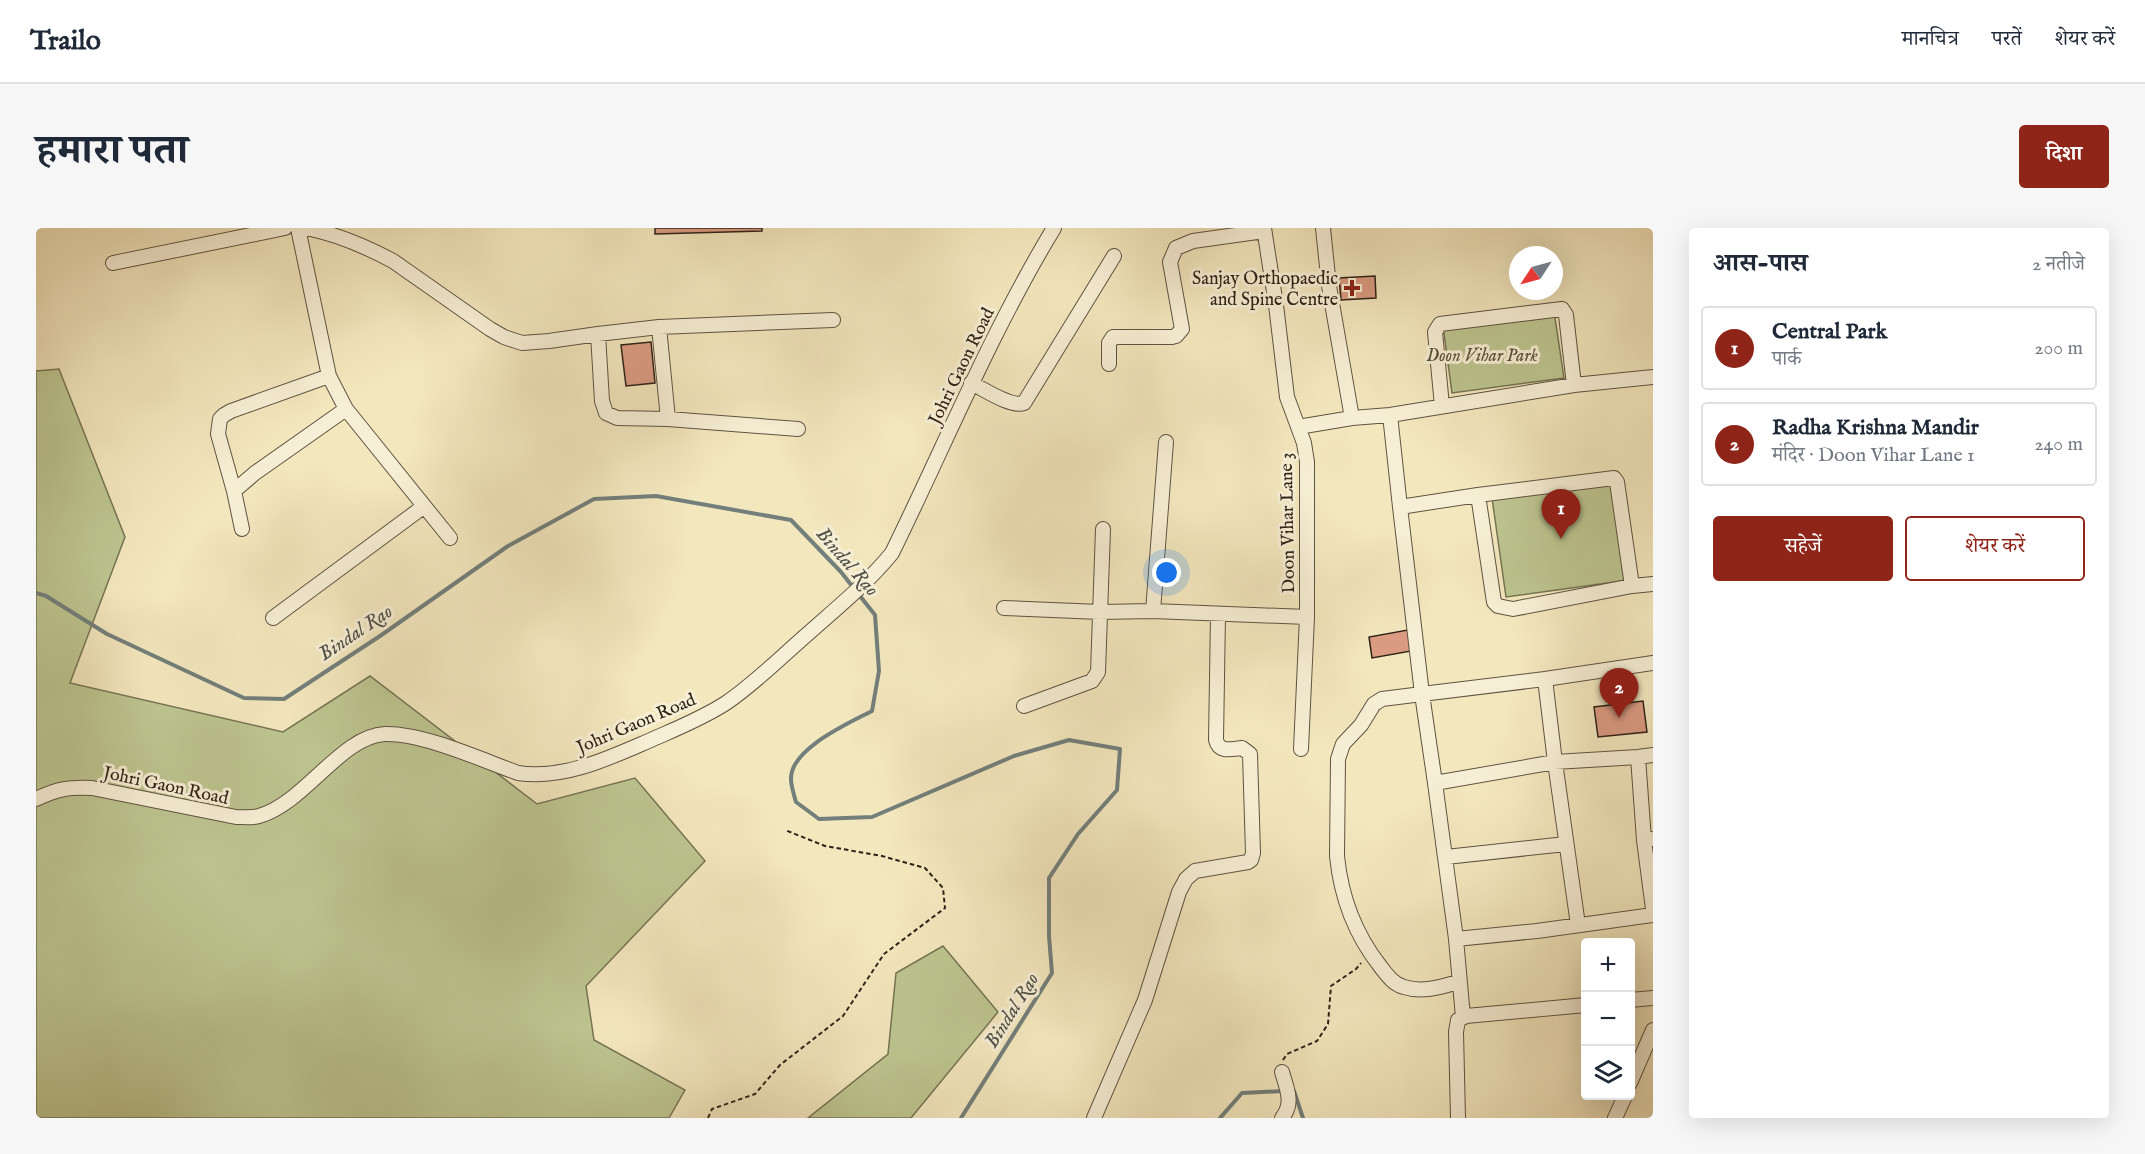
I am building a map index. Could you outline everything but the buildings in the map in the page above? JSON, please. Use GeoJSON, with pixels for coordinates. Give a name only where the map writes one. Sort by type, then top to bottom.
{"type":"FeatureCollection","features":[{"type":"Feature","properties":{"kind":"street"},"geometry":{"type":"LineString","coordinates":[[113,263],[285,228]]}},
{"type":"Feature","properties":{"kind":"street"},"geometry":{"type":"LineString","coordinates":[[298,228],[329,376],[346,409],[423,507],[450,537]]}},
{"type":"Feature","properties":{"kind":"street"},"geometry":{"type":"LineString","coordinates":[[306,228],[356,243],[385,257],[504,337],[522,342],[540,342],[659,327],[832,320]]}},
{"type":"Feature","properties":{"kind":"street","name":"Johri Gaon Road"},"geometry":{"type":"LineString","coordinates":[[36,799],[56,790],[72,787],[92,788],[236,817],[259,816],[282,806],[351,748],[383,734],[403,735],[425,740],[518,773],[531,775],[574,769],[604,759],[680,727],[724,704],[748,687],[867,581],[892,553],[971,383],[1028,270],[1054,228]]}},
{"type":"Feature","properties":{"kind":"street"},"geometry":{"type":"LineString","coordinates":[[1323,228],[1329,286],[1352,418]]}},
{"type":"Feature","properties":{"kind":"street"},"geometry":{"type":"LineString","coordinates":[[1109,364],[1108,343],[1113,337],[1172,337],[1181,332],[1170,262],[1176,248],[1193,241],[1264,230]]}},
{"type":"Feature","properties":{"kind":"street","name":"Doon Vihar Lane 3"},"geometry":{"type":"LineString","coordinates":[[1264,230],[1287,397],[1308,462],[1307,617],[1301,749]]}},
{"type":"Feature","properties":{"kind":"street"},"geometry":{"type":"LineString","coordinates":[[971,383],[1012,404],[1024,403],[1114,256]]}},
{"type":"Feature","properties":{"kind":"street"},"geometry":{"type":"LineString","coordinates":[[1442,406],[1436,332],[1440,324],[1562,309],[1566,315],[1574,385]]}},
{"type":"Feature","properties":{"kind":"street"},"geometry":{"type":"LineString","coordinates":[[659,327],[668,419]]}},
{"type":"Feature","properties":{"kind":"street"},"geometry":{"type":"LineString","coordinates":[[598,334],[602,401],[609,416],[798,429]]}},
{"type":"Feature","properties":{"kind":"street"},"geometry":{"type":"LineString","coordinates":[[242,529],[218,434],[219,422],[224,415],[329,376]]}},
{"type":"Feature","properties":{"kind":"street"},"geometry":{"type":"LineString","coordinates":[[1298,427],[1352,418],[1390,415],[1574,385],[1653,377]]}},
{"type":"Feature","properties":{"kind":"street"},"geometry":{"type":"LineString","coordinates":[[234,490],[346,409]]}},
{"type":"Feature","properties":{"kind":"street"},"geometry":{"type":"LineString","coordinates":[[1390,415],[1422,694],[1456,939],[1458,982],[1463,1017]]}},
{"type":"Feature","properties":{"kind":"street"},"geometry":{"type":"LineString","coordinates":[[1153,611],[1166,442]]}},
{"type":"Feature","properties":{"kind":"street"},"geometry":{"type":"LineString","coordinates":[[1400,507],[1614,478],[1617,482],[1632,586]]}},
{"type":"Feature","properties":{"kind":"street"},"geometry":{"type":"LineString","coordinates":[[1478,495],[1494,602],[1498,606],[1513,609],[1653,584]]}},
{"type":"Feature","properties":{"kind":"street"},"geometry":{"type":"LineString","coordinates":[[273,618],[423,507]]}},
{"type":"Feature","properties":{"kind":"street"},"geometry":{"type":"LineString","coordinates":[[1024,706],[1092,681],[1095,677],[1099,664],[1104,529]]}},
{"type":"Feature","properties":{"kind":"street"},"geometry":{"type":"LineString","coordinates":[[1004,608],[1307,617]]}},
{"type":"Feature","properties":{"kind":"street"},"geometry":{"type":"LineString","coordinates":[[1094,1118],[1145,1000],[1179,892],[1186,879],[1195,871],[1248,862],[1253,853],[1250,754],[1242,748],[1223,749],[1215,740],[1218,615]]}},
{"type":"Feature","properties":{"kind":"street"},"geometry":{"type":"LineString","coordinates":[[1458,982],[1434,989],[1405,988],[1389,978],[1369,951],[1349,914],[1338,872],[1338,759],[1343,744],[1361,725],[1374,704],[1382,699],[1653,663]]}},
{"type":"Feature","properties":{"kind":"street"},"geometry":{"type":"LineString","coordinates":[[1545,679],[1578,925]]}},
{"type":"Feature","properties":{"kind":"street"},"geometry":{"type":"LineString","coordinates":[[1435,783],[1555,762],[1653,755]]}},
{"type":"Feature","properties":{"kind":"street"},"geometry":{"type":"LineString","coordinates":[[1638,757],[1648,839],[1653,909]]}},
{"type":"Feature","properties":{"kind":"street"},"geometry":{"type":"LineString","coordinates":[[1446,857],[1566,844]]}},
{"type":"Feature","properties":{"kind":"street"},"geometry":{"type":"LineString","coordinates":[[1456,939],[1653,915]]}},
{"type":"Feature","properties":{"kind":"street"},"geometry":{"type":"LineString","coordinates":[[1635,1000],[1653,998]]}},
{"type":"Feature","properties":{"kind":"street"},"geometry":{"type":"LineString","coordinates":[[1458,1118],[1456,1025],[1463,1017],[1581,1005]]}},
{"type":"Feature","properties":{"kind":"street"},"geometry":{"type":"LineString","coordinates":[[1635,1071],[1653,1030]]}},
{"type":"Feature","properties":{"kind":"street"},"geometry":{"type":"LineString","coordinates":[[1282,1072],[1290,1102],[1290,1107],[1282,1118]]}},
{"type":"Feature","properties":{"kind":"street"},"geometry":{"type":"LineString","coordinates":[[1615,1118],[1623,1100]]}},
{"type":"Feature","properties":{"kind":"path"},"geometry":{"type":"LineString","coordinates":[[708,1118],[712,1109],[755,1094],[780,1065],[843,1016],[884,954],[945,908],[943,888],[925,868],[882,856],[825,846],[784,830]]}},
{"type":"Feature","properties":{"kind":"path"},"geometry":{"type":"LineString","coordinates":[[1282,1072],[1283,1061],[1287,1054],[1317,1041],[1328,1024],[1331,986],[1356,969],[1369,951]]}},
{"type":"Feature","properties":{"kind":"green space","name":"Doon Vihar Park"},"geometry":{"type":"Polygon","coordinates":[[[1554,311],[1564,378],[1452,393],[1443,326],[1554,311]]]}},
{"type":"Feature","properties":{"kind":"green space"},"geometry":{"type":"Polygon","coordinates":[[[59,369],[125,537],[70,683],[283,732],[370,676],[537,804],[635,778],[705,861],[586,986],[594,1040],[685,1090],[669,1118],[36,1118],[36,371],[59,369]]]}},
{"type":"Feature","properties":{"kind":"green space"},"geometry":{"type":"Polygon","coordinates":[[[1615,481],[1629,580],[1506,597],[1492,498],[1615,481]]]}},
{"type":"Feature","properties":{"kind":"green space"},"geometry":{"type":"Polygon","coordinates":[[[943,946],[998,1012],[911,1118],[808,1118],[888,1054],[896,973],[943,946]]]}},
{"type":"Feature","properties":{"kind":"waterway","name":"Bindal Rao"},"geometry":{"type":"LineString","coordinates":[[36,593],[46,596],[107,634],[244,698],[284,699],[380,636],[508,546],[594,499],[656,496],[791,520],[841,572],[875,615],[879,671],[872,711],[822,738],[800,757],[793,768],[791,782],[796,802],[819,819],[872,817],[1014,756],[1069,740],[1120,749],[1117,790],[1078,834],[1049,878],[1049,936],[1052,973],[961,1118]]}},
{"type":"Feature","properties":{"kind":"waterway","name":"Bindal Rao"},"geometry":{"type":"LineString","coordinates":[[1220,1118],[1242,1093],[1283,1091]]}},
{"type":"Feature","properties":{"kind":"waterway","name":"Bindal Rao"},"geometry":{"type":"LineString","coordinates":[[1294,1091],[1303,1118]]}},
{"type":"Feature","properties":{"kind":"place","name":"Sanjay Orthopaedic and Spine Centre"},"geometry":{"type":"Point","coordinates":[1352,288]}},
{"type":"Feature","properties":{"kind":"place","name":"Central Park"},"geometry":{"type":"Point","coordinates":[1561,539]}},
{"type":"Feature","properties":{"kind":"place","name":"Radha Krishna Mandir"},"geometry":{"type":"Point","coordinates":[1619,718]}}]}
